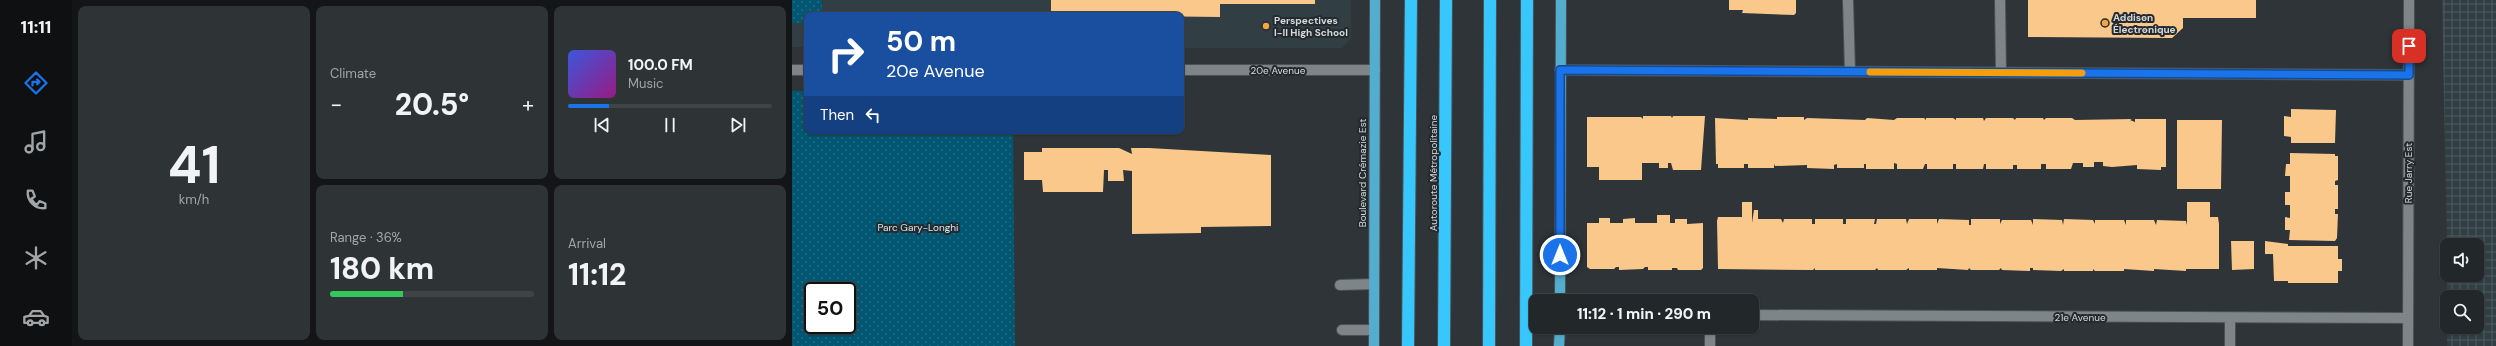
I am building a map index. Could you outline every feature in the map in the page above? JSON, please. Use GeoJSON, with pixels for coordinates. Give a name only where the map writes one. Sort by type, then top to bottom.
{"type":"FeatureCollection","features":[{"type":"Feature","properties":{"kind":"highway"},"geometry":{"type":"LineString","coordinates":[[1408,346],[1411,0]]}},
{"type":"Feature","properties":{"kind":"highway","name":"Autoroute Métropolitaine"},"geometry":{"type":"LineString","coordinates":[[1444,346],[1446,0]]}},
{"type":"Feature","properties":{"kind":"highway"},"geometry":{"type":"LineString","coordinates":[[1489,346],[1490,0]]}},
{"type":"Feature","properties":{"kind":"highway"},"geometry":{"type":"LineString","coordinates":[[1526,346],[1527,0]]}},
{"type":"Feature","properties":{"kind":"main road","name":"Boulevard Crémazie Est"},"geometry":{"type":"LineString","coordinates":[[1374,346],[1375,0]]}},
{"type":"Feature","properties":{"kind":"main road"},"geometry":{"type":"LineString","coordinates":[[1560,294],[1561,0]]}},
{"type":"Feature","properties":{"kind":"main road"},"geometry":{"type":"LineString","coordinates":[[1560,334],[1560,346]]}},
{"type":"Feature","properties":{"kind":"street"},"geometry":{"type":"LineString","coordinates":[[1848,0],[1850,72]]}},
{"type":"Feature","properties":{"kind":"street"},"geometry":{"type":"LineString","coordinates":[[2000,0],[2001,72]]}},
{"type":"Feature","properties":{"kind":"street","name":"Rue Jarry Est"},"geometry":{"type":"LineString","coordinates":[[2408,346],[2410,0]]}},
{"type":"Feature","properties":{"kind":"street"},"geometry":{"type":"LineString","coordinates":[[792,70],[804,70]]}},
{"type":"Feature","properties":{"kind":"street","name":"20e Avenue"},"geometry":{"type":"LineString","coordinates":[[1184,70],[1375,70]]}},
{"type":"Feature","properties":{"kind":"street"},"geometry":{"type":"LineString","coordinates":[[1560,70],[2409,75]]}},
{"type":"Feature","properties":{"kind":"street"},"geometry":{"type":"LineString","coordinates":[[1340,285],[1374,284]]}},
{"type":"Feature","properties":{"kind":"street","name":"21e Avenue"},"geometry":{"type":"LineString","coordinates":[[1759,315],[2408,318]]}},
{"type":"Feature","properties":{"kind":"street"},"geometry":{"type":"LineString","coordinates":[[2230,318],[2230,346]]}},
{"type":"Feature","properties":{"kind":"street"},"geometry":{"type":"LineString","coordinates":[[1342,330],[1374,330]]}},
{"type":"Feature","properties":{"kind":"street"},"geometry":{"type":"LineString","coordinates":[[1710,334],[1710,346]]}},
{"type":"Feature","properties":{"kind":"shaded area","name":"Perspectives I-II High School"},"geometry":{"type":"Polygon","coordinates":[[[792,0],[1351,0],[1351,38],[1342,48],[1184,48],[1184,12],[804,12],[804,47],[792,47],[792,0]]]}},
{"type":"Feature","properties":{"kind":"shaded area"},"geometry":{"type":"Polygon","coordinates":[[[2442,0],[2496,0],[2496,346],[2447,346],[2447,334],[2484,334],[2484,290],[2447,290],[2447,282],[2484,282],[2484,238],[2447,238],[2442,0]]]}},
{"type":"Feature","properties":{"kind":"green space"},"geometry":{"type":"Polygon","coordinates":[[[792,0],[822,0],[822,12],[804,12],[804,23],[792,23],[792,0]]]}},
{"type":"Feature","properties":{"kind":"green space","name":"Parc Gary-Longhi"},"geometry":{"type":"Polygon","coordinates":[[[792,91],[804,91],[804,134],[1013,134],[1015,346],[792,346],[792,91]]]}},
{"type":"Feature","properties":{"kind":"building"},"geometry":{"type":"Polygon","coordinates":[[[1051,0],[1315,0],[1315,4],[1220,4],[1220,17],[1184,17],[1184,12],[1051,12],[1051,0]]]}},
{"type":"Feature","properties":{"kind":"building"},"geometry":{"type":"Polygon","coordinates":[[[1729,0],[1796,0],[1796,13],[1794,15],[1742,13],[1743,10],[1729,10],[1729,0]]]}},
{"type":"Feature","properties":{"kind":"building","name":"Addison Électronique"},"geometry":{"type":"Polygon","coordinates":[[[2028,0],[2256,0],[2256,18],[2183,18],[2183,28],[2172,38],[2028,37],[2028,0]]]}},
{"type":"Feature","properties":{"kind":"building"},"geometry":{"type":"Polygon","coordinates":[[[2291,109],[2336,110],[2335,143],[2291,143],[2291,137],[2284,136],[2284,116],[2291,117],[2291,109]]]}},
{"type":"Feature","properties":{"kind":"building"},"geometry":{"type":"Polygon","coordinates":[[[1643,116],[1671,116],[1672,118],[1673,116],[1705,116],[1701,170],[1673,170],[1671,163],[1668,163],[1668,168],[1659,168],[1659,163],[1642,163],[1642,180],[1599,180],[1599,167],[1587,167],[1587,117],[1641,117],[1643,119],[1643,116]]]}},
{"type":"Feature","properties":{"kind":"building"},"geometry":{"type":"Polygon","coordinates":[[[1777,117],[1804,117],[1804,120],[1807,118],[1865,120],[1867,118],[1894,120],[1897,118],[1924,118],[1926,120],[1926,118],[1953,118],[1956,120],[1956,118],[1983,118],[1984,121],[1986,118],[2013,118],[2015,120],[2016,118],[2043,118],[2044,120],[2046,118],[2072,118],[2075,120],[2132,119],[2130,120],[2135,122],[2135,119],[2166,119],[2166,167],[2161,167],[2161,170],[2137,169],[2137,165],[2112,167],[2103,166],[2103,162],[2094,162],[2094,167],[2083,167],[2083,163],[2073,163],[2071,169],[2046,169],[2046,164],[2041,164],[2041,169],[2017,169],[2017,165],[2013,165],[2013,169],[1986,169],[1986,164],[1984,164],[1983,169],[1956,169],[1956,164],[1953,164],[1953,169],[1927,169],[1927,164],[1925,164],[1923,169],[1897,169],[1897,164],[1894,163],[1894,169],[1866,169],[1866,164],[1864,164],[1864,168],[1837,168],[1837,164],[1834,165],[1834,169],[1807,168],[1807,165],[1775,166],[1774,164],[1774,168],[1748,168],[1748,164],[1744,164],[1744,168],[1718,168],[1718,164],[1716,164],[1715,118],[1748,120],[1748,118],[1777,119],[1777,117]]]}},
{"type":"Feature","properties":{"kind":"building"},"geometry":{"type":"Polygon","coordinates":[[[2177,120],[2222,120],[2221,189],[2177,189],[2177,120]]]}},
{"type":"Feature","properties":{"kind":"building"},"geometry":{"type":"Polygon","coordinates":[[[1042,148],[1119,148],[1132,154],[1131,148],[1149,148],[1271,155],[1271,226],[1201,227],[1201,233],[1132,234],[1132,171],[1123,170],[1124,181],[1108,181],[1108,170],[1104,170],[1103,192],[1043,192],[1042,180],[1024,180],[1024,152],[1042,152],[1042,148]]]}},
{"type":"Feature","properties":{"kind":"building"},"geometry":{"type":"Polygon","coordinates":[[[2290,153],[2335,154],[2335,156],[2338,156],[2338,180],[2335,181],[2335,185],[2338,185],[2338,209],[2335,209],[2335,214],[2338,214],[2337,238],[2335,241],[2289,240],[2290,230],[2285,230],[2285,217],[2290,218],[2290,205],[2285,205],[2285,192],[2290,192],[2290,176],[2285,176],[2286,164],[2290,164],[2290,153]]]}},
{"type":"Feature","properties":{"kind":"building"},"geometry":{"type":"Polygon","coordinates":[[[1742,202],[1752,202],[1752,223],[1754,210],[1758,210],[1758,219],[1781,219],[1783,223],[1784,219],[1812,219],[1812,224],[1815,224],[1815,219],[1843,219],[1843,224],[1846,224],[1846,219],[1875,219],[1874,224],[1876,224],[1877,219],[1906,219],[1907,224],[1909,219],[1937,219],[1937,224],[1939,219],[1969,220],[1969,225],[1971,225],[1971,219],[2000,219],[2000,224],[2002,220],[2031,220],[2033,225],[2033,219],[2062,220],[2063,225],[2064,219],[2093,220],[2095,224],[2095,220],[2124,220],[2126,225],[2126,220],[2154,220],[2156,225],[2157,220],[2186,221],[2187,225],[2187,202],[2210,202],[2210,217],[2218,217],[2219,224],[2219,269],[2186,269],[2186,271],[2154,269],[2154,271],[2124,269],[2124,271],[2095,271],[2093,269],[2093,271],[2064,271],[2064,269],[2061,271],[2033,270],[2033,268],[2030,268],[2030,271],[2002,270],[2001,268],[1999,270],[1971,270],[1969,268],[1968,270],[1937,268],[1937,270],[1909,270],[1909,268],[1906,270],[1878,270],[1877,268],[1875,270],[1815,270],[1815,268],[1813,270],[1718,269],[1718,217],[1742,217],[1742,202]]]}},
{"type":"Feature","properties":{"kind":"building"},"geometry":{"type":"Polygon","coordinates":[[[1657,215],[1670,215],[1670,223],[1675,223],[1675,219],[1687,219],[1687,224],[1703,223],[1703,268],[1701,270],[1678,270],[1677,268],[1672,268],[1672,270],[1648,270],[1648,267],[1645,267],[1643,269],[1619,270],[1619,267],[1614,269],[1590,269],[1587,267],[1587,223],[1599,223],[1599,218],[1610,218],[1610,223],[1623,223],[1623,219],[1635,218],[1635,223],[1657,223],[1657,215]]]}},
{"type":"Feature","properties":{"kind":"building"},"geometry":{"type":"Polygon","coordinates":[[[2231,241],[2254,241],[2254,269],[2232,270],[2231,241]]]}},
{"type":"Feature","properties":{"kind":"building"},"geometry":{"type":"Polygon","coordinates":[[[2265,241],[2288,244],[2288,246],[2338,246],[2338,259],[2342,259],[2342,271],[2338,271],[2338,283],[2288,283],[2288,281],[2274,281],[2273,254],[2265,254],[2265,241]]]}},
{"type":"Feature","properties":{"kind":"slow traffic"},"geometry":{"type":"LineString","coordinates":[[1870,72],[2082,73]]}},
{"type":"Feature","properties":{"kind":"place","name":"Addison Électronique"},"geometry":{"type":"Point","coordinates":[2105,23]}},
{"type":"Feature","properties":{"kind":"place","name":"Perspectives I-II High School"},"geometry":{"type":"Point","coordinates":[1266,26]}},
{"type":"Feature","properties":{"kind":"route"},"geometry":{"type":"LineString","coordinates":[[1560,255],[1560,70],[2257,74],[2365,73],[2376,75],[2409,75],[2409,46]]}}]}
